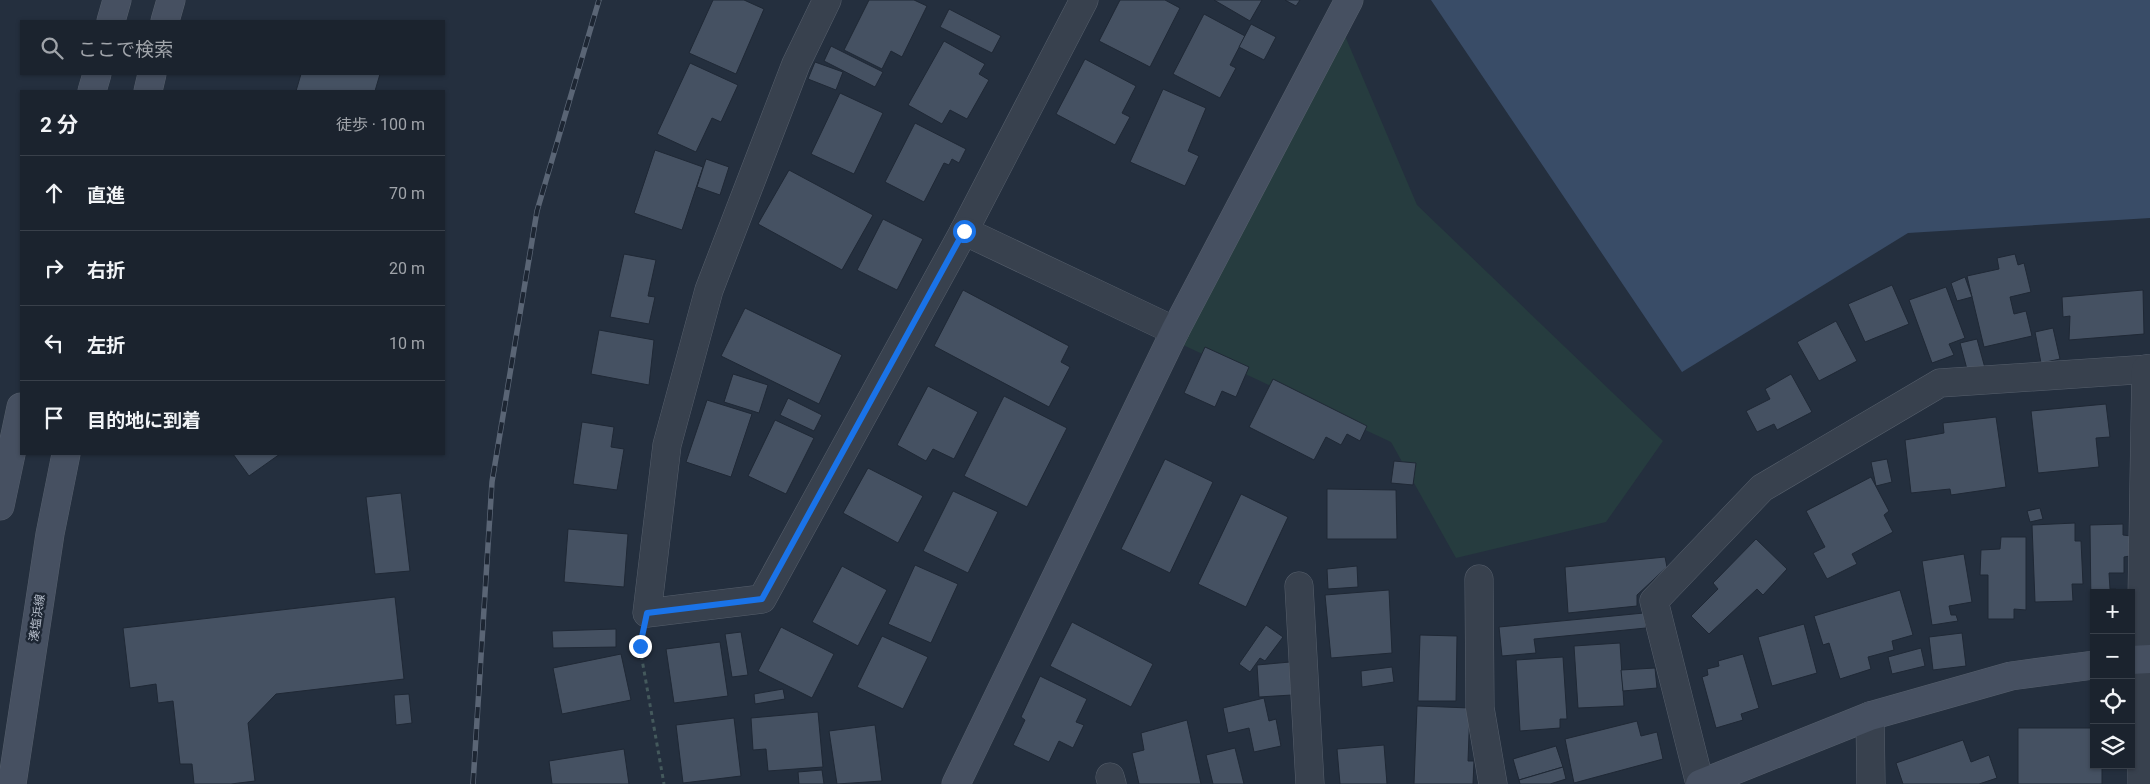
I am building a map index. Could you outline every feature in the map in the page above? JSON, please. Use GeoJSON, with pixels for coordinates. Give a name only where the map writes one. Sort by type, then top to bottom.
{"type":"FeatureCollection","features":[{"type":"Feature","properties":{"kind":"street"},"geometry":{"type":"LineString","coordinates":[[111,20],[117,0]]}},
{"type":"Feature","properties":{"kind":"street"},"geometry":{"type":"LineString","coordinates":[[165,20],[170,0]]}},
{"type":"Feature","properties":{"kind":"street"},"geometry":{"type":"LineString","coordinates":[[827,0],[796,64],[709,290],[667,445],[647,613],[762,599],[964,231],[1084,0]]}},
{"type":"Feature","properties":{"kind":"street"},"geometry":{"type":"LineString","coordinates":[[956,784],[1175,331],[1349,0]]}},
{"type":"Feature","properties":{"kind":"street"},"geometry":{"type":"LineString","coordinates":[[92,90],[97,75]]}},
{"type":"Feature","properties":{"kind":"street"},"geometry":{"type":"LineString","coordinates":[[148,90],[152,75]]}},
{"type":"Feature","properties":{"kind":"street"},"geometry":{"type":"LineString","coordinates":[[964,231],[1175,331]]}},
{"type":"Feature","properties":{"kind":"street"},"geometry":{"type":"LineString","coordinates":[[2090,666],[2010,676],[1870,716],[1700,784],[1654,601],[1762,488],[1940,383],[2148,369],[2141,659],[2142,784]]}},
{"type":"Feature","properties":{"kind":"street"},"geometry":{"type":"LineString","coordinates":[[0,506],[20,412]]}},
{"type":"Feature","properties":{"kind":"street","name":"湊塩浜線"},"geometry":{"type":"LineString","coordinates":[[12,784],[50,534],[66,455]]}},
{"type":"Feature","properties":{"kind":"street"},"geometry":{"type":"LineString","coordinates":[[1479,579],[1480,708],[1493,784]]}},
{"type":"Feature","properties":{"kind":"street"},"geometry":{"type":"LineString","coordinates":[[1300,586],[1310,784]]}},
{"type":"Feature","properties":{"kind":"street"},"geometry":{"type":"LineString","coordinates":[[1870,716],[1870,784]]}},
{"type":"Feature","properties":{"kind":"path"},"geometry":{"type":"LineString","coordinates":[[647,613],[640,646],[664,784]]}},
{"type":"Feature","properties":{"kind":"green space"},"geometry":{"type":"Polygon","coordinates":[[[1334,10],[1417,205],[1663,441],[1606,522],[1456,558],[1391,442],[1166,337],[1334,10]]]}},
{"type":"Feature","properties":{"kind":"water"},"geometry":{"type":"Polygon","coordinates":[[[1431,0],[2150,0],[2150,218],[1908,233],[1682,372],[1431,0]]]}},
{"type":"Feature","properties":{"kind":"building"},"geometry":{"type":"Polygon","coordinates":[[[713,0],[744,0],[764,9],[736,74],[689,53],[713,0]]]}},
{"type":"Feature","properties":{"kind":"building"},"geometry":{"type":"Polygon","coordinates":[[[869,0],[914,0],[927,6],[902,57],[891,51],[882,69],[844,50],[869,0]]]}},
{"type":"Feature","properties":{"kind":"building"},"geometry":{"type":"Polygon","coordinates":[[[1120,0],[1165,0],[1180,8],[1150,67],[1099,41],[1120,0]]]}},
{"type":"Feature","properties":{"kind":"building"},"geometry":{"type":"Polygon","coordinates":[[[1214,0],[1262,0],[1250,21],[1214,0]]]}},
{"type":"Feature","properties":{"kind":"building"},"geometry":{"type":"Polygon","coordinates":[[[1285,0],[1300,0],[1296,6],[1285,0]]]}},
{"type":"Feature","properties":{"kind":"building"},"geometry":{"type":"Polygon","coordinates":[[[949,9],[1001,36],[992,53],[940,27],[949,9]]]}},
{"type":"Feature","properties":{"kind":"building"},"geometry":{"type":"Polygon","coordinates":[[[1204,14],[1245,36],[1230,65],[1236,68],[1220,98],[1173,74],[1204,14]]]}},
{"type":"Feature","properties":{"kind":"building"},"geometry":{"type":"Polygon","coordinates":[[[1251,24],[1276,37],[1264,60],[1239,47],[1251,24]]]}},
{"type":"Feature","properties":{"kind":"building"},"geometry":{"type":"Polygon","coordinates":[[[944,41],[985,64],[979,74],[989,80],[967,119],[950,110],[942,124],[908,105],[944,41]]]}},
{"type":"Feature","properties":{"kind":"building"},"geometry":{"type":"Polygon","coordinates":[[[831,46],[883,72],[875,87],[824,61],[831,46]]]}},
{"type":"Feature","properties":{"kind":"building"},"geometry":{"type":"Polygon","coordinates":[[[1085,59],[1136,86],[1122,113],[1130,117],[1115,145],[1056,114],[1085,59]]]}},
{"type":"Feature","properties":{"kind":"building"},"geometry":{"type":"Polygon","coordinates":[[[815,62],[843,72],[836,90],[808,79],[815,62]]]}},
{"type":"Feature","properties":{"kind":"building"},"geometry":{"type":"Polygon","coordinates":[[[690,63],[738,85],[721,122],[712,118],[696,152],[657,134],[690,63]]]}},
{"type":"Feature","properties":{"kind":"building"},"geometry":{"type":"Polygon","coordinates":[[[301,75],[380,75],[375,90],[296,90],[301,75]]]}},
{"type":"Feature","properties":{"kind":"building"},"geometry":{"type":"Polygon","coordinates":[[[1163,89],[1206,108],[1188,151],[1199,156],[1185,186],[1130,162],[1163,89]]]}},
{"type":"Feature","properties":{"kind":"building"},"geometry":{"type":"Polygon","coordinates":[[[840,93],[883,113],[854,174],[811,154],[840,93]]]}},
{"type":"Feature","properties":{"kind":"building"},"geometry":{"type":"Polygon","coordinates":[[[915,123],[966,149],[959,163],[952,159],[949,165],[944,163],[924,202],[885,182],[915,123]]]}},
{"type":"Feature","properties":{"kind":"building"},"geometry":{"type":"Polygon","coordinates":[[[655,150],[703,167],[682,230],[634,213],[655,150]]]}},
{"type":"Feature","properties":{"kind":"building"},"geometry":{"type":"Polygon","coordinates":[[[706,159],[729,167],[720,195],[697,187],[706,159]]]}},
{"type":"Feature","properties":{"kind":"building"},"geometry":{"type":"Polygon","coordinates":[[[789,170],[873,215],[842,270],[758,224],[789,170]]]}},
{"type":"Feature","properties":{"kind":"building"},"geometry":{"type":"Polygon","coordinates":[[[883,219],[923,239],[897,290],[857,270],[883,219]]]}},
{"type":"Feature","properties":{"kind":"building"},"geometry":{"type":"Polygon","coordinates":[[[624,254],[656,260],[648,296],[655,297],[649,324],[610,317],[624,254]]]}},
{"type":"Feature","properties":{"kind":"building"},"geometry":{"type":"Polygon","coordinates":[[[2015,254],[2018,265],[2024,263],[2031,292],[2010,297],[2014,314],[2026,311],[2032,336],[1984,347],[1967,276],[1999,269],[1997,258],[2015,254]]]}},
{"type":"Feature","properties":{"kind":"building"},"geometry":{"type":"Polygon","coordinates":[[[1965,277],[1972,297],[1957,301],[1951,283],[1965,277]]]}},
{"type":"Feature","properties":{"kind":"building"},"geometry":{"type":"Polygon","coordinates":[[[1892,285],[1909,324],[1865,342],[1848,304],[1892,285]]]}},
{"type":"Feature","properties":{"kind":"building"},"geometry":{"type":"Polygon","coordinates":[[[1946,287],[1965,338],[1949,344],[1954,355],[1932,363],[1909,300],[1946,287]]]}},
{"type":"Feature","properties":{"kind":"building"},"geometry":{"type":"Polygon","coordinates":[[[963,290],[1069,346],[1061,362],[1070,367],[1049,407],[934,346],[963,290]]]}},
{"type":"Feature","properties":{"kind":"building"},"geometry":{"type":"Polygon","coordinates":[[[2143,290],[2144,334],[2069,340],[2070,316],[2063,317],[2062,297],[2143,290]]]}},
{"type":"Feature","properties":{"kind":"building"},"geometry":{"type":"Polygon","coordinates":[[[745,308],[842,355],[819,404],[721,356],[745,308]]]}},
{"type":"Feature","properties":{"kind":"building"},"geometry":{"type":"Polygon","coordinates":[[[1836,321],[1857,361],[1819,381],[1797,342],[1836,321]]]}},
{"type":"Feature","properties":{"kind":"building"},"geometry":{"type":"Polygon","coordinates":[[[2053,328],[2060,359],[2041,363],[2035,332],[2053,328]]]}},
{"type":"Feature","properties":{"kind":"building"},"geometry":{"type":"Polygon","coordinates":[[[599,330],[654,340],[649,385],[591,374],[599,330]]]}},
{"type":"Feature","properties":{"kind":"building"},"geometry":{"type":"Polygon","coordinates":[[[1977,339],[1985,368],[1968,373],[1960,343],[1977,339]]]}},
{"type":"Feature","properties":{"kind":"building"},"geometry":{"type":"Polygon","coordinates":[[[1205,347],[1249,367],[1236,397],[1222,391],[1215,407],[1184,393],[1205,347]]]}},
{"type":"Feature","properties":{"kind":"building"},"geometry":{"type":"Polygon","coordinates":[[[733,374],[768,385],[759,413],[724,402],[733,374]]]}},
{"type":"Feature","properties":{"kind":"building"},"geometry":{"type":"Polygon","coordinates":[[[1791,374],[1812,412],[1777,430],[1774,424],[1757,432],[1746,411],[1770,399],[1765,389],[1791,374]]]}},
{"type":"Feature","properties":{"kind":"building"},"geometry":{"type":"Polygon","coordinates":[[[1273,379],[1367,426],[1360,441],[1347,434],[1341,445],[1326,437],[1314,460],[1249,427],[1273,379]]]}},
{"type":"Feature","properties":{"kind":"building"},"geometry":{"type":"Polygon","coordinates":[[[928,386],[978,412],[954,459],[933,449],[926,461],[897,445],[928,386]]]}},
{"type":"Feature","properties":{"kind":"building"},"geometry":{"type":"Polygon","coordinates":[[[1004,396],[1067,428],[1027,507],[964,476],[1004,396]]]}},
{"type":"Feature","properties":{"kind":"building"},"geometry":{"type":"Polygon","coordinates":[[[788,398],[822,415],[814,431],[780,415],[788,398]]]}},
{"type":"Feature","properties":{"kind":"building"},"geometry":{"type":"Polygon","coordinates":[[[707,400],[752,414],[731,477],[686,462],[707,400]]]}},
{"type":"Feature","properties":{"kind":"building"},"geometry":{"type":"Polygon","coordinates":[[[2106,404],[2110,437],[2096,438],[2099,467],[2038,473],[2031,411],[2106,404]]]}},
{"type":"Feature","properties":{"kind":"building"},"geometry":{"type":"Polygon","coordinates":[[[1996,417],[2006,487],[1951,495],[1950,489],[1911,493],[1905,440],[1944,433],[1943,423],[1996,417]]]}},
{"type":"Feature","properties":{"kind":"building"},"geometry":{"type":"Polygon","coordinates":[[[775,420],[814,438],[786,494],[748,476],[775,420]]]}},
{"type":"Feature","properties":{"kind":"building"},"geometry":{"type":"Polygon","coordinates":[[[582,422],[614,427],[611,447],[624,449],[617,490],[573,484],[582,422]]]}},
{"type":"Feature","properties":{"kind":"building"},"geometry":{"type":"Polygon","coordinates":[[[234,455],[279,455],[249,476],[234,455]]]}},
{"type":"Feature","properties":{"kind":"building"},"geometry":{"type":"Polygon","coordinates":[[[1165,459],[1213,482],[1170,573],[1121,549],[1165,459]]]}},
{"type":"Feature","properties":{"kind":"building"},"geometry":{"type":"Polygon","coordinates":[[[1887,459],[1892,482],[1876,486],[1871,462],[1887,459]]]}},
{"type":"Feature","properties":{"kind":"building"},"geometry":{"type":"Polygon","coordinates":[[[1394,461],[1416,463],[1413,485],[1391,483],[1394,461]]]}},
{"type":"Feature","properties":{"kind":"building"},"geometry":{"type":"Polygon","coordinates":[[[868,468],[923,496],[898,543],[843,513],[868,468]]]}},
{"type":"Feature","properties":{"kind":"building"},"geometry":{"type":"Polygon","coordinates":[[[1871,477],[1889,511],[1884,515],[1893,532],[1852,554],[1857,564],[1827,579],[1813,553],[1825,547],[1806,511],[1871,477]]]}},
{"type":"Feature","properties":{"kind":"building"},"geometry":{"type":"Polygon","coordinates":[[[1327,489],[1396,490],[1397,539],[1327,539],[1327,489]]]}},
{"type":"Feature","properties":{"kind":"building"},"geometry":{"type":"Polygon","coordinates":[[[953,491],[998,512],[968,573],[923,551],[953,491]]]}},
{"type":"Feature","properties":{"kind":"building"},"geometry":{"type":"Polygon","coordinates":[[[401,493],[410,571],[375,574],[366,497],[401,493]]]}},
{"type":"Feature","properties":{"kind":"building"},"geometry":{"type":"Polygon","coordinates":[[[1241,494],[1288,517],[1246,607],[1198,584],[1241,494]]]}},
{"type":"Feature","properties":{"kind":"building"},"geometry":{"type":"Polygon","coordinates":[[[2040,508],[2043,519],[2030,522],[2027,511],[2040,508]]]}},
{"type":"Feature","properties":{"kind":"building"},"geometry":{"type":"Polygon","coordinates":[[[2075,523],[2075,541],[2081,541],[2083,584],[2072,584],[2073,601],[2035,602],[2032,525],[2075,523]]]}},
{"type":"Feature","properties":{"kind":"building"},"geometry":{"type":"Polygon","coordinates":[[[2123,524],[2123,535],[2131,536],[2130,556],[2124,557],[2124,573],[2109,573],[2110,589],[2091,589],[2090,525],[2123,524]]]}},
{"type":"Feature","properties":{"kind":"building"},"geometry":{"type":"Polygon","coordinates":[[[568,529],[628,534],[624,587],[564,582],[568,529]]]}},
{"type":"Feature","properties":{"kind":"building"},"geometry":{"type":"Polygon","coordinates":[[[2001,537],[2026,537],[2026,610],[2014,609],[2014,619],[1988,619],[1988,575],[1980,575],[1981,550],[2000,549],[2001,537]]]}},
{"type":"Feature","properties":{"kind":"building"},"geometry":{"type":"Polygon","coordinates":[[[1756,539],[1787,569],[1763,595],[1757,589],[1709,634],[1691,616],[1718,589],[1713,583],[1756,539]]]}},
{"type":"Feature","properties":{"kind":"building"},"geometry":{"type":"Polygon","coordinates":[[[1964,554],[1972,602],[1949,606],[1951,615],[1956,615],[1958,621],[1932,625],[1922,561],[1964,554]]]}},
{"type":"Feature","properties":{"kind":"building"},"geometry":{"type":"Polygon","coordinates":[[[1665,557],[1667,567],[1637,595],[1637,606],[1568,613],[1565,567],[1665,557]]]}},
{"type":"Feature","properties":{"kind":"building"},"geometry":{"type":"Polygon","coordinates":[[[915,565],[958,584],[931,643],[888,624],[915,565]]]}},
{"type":"Feature","properties":{"kind":"building"},"geometry":{"type":"Polygon","coordinates":[[[842,566],[887,590],[858,646],[812,622],[842,566]]]}},
{"type":"Feature","properties":{"kind":"building"},"geometry":{"type":"Polygon","coordinates":[[[1357,566],[1358,587],[1328,589],[1327,569],[1357,566]]]}},
{"type":"Feature","properties":{"kind":"building"},"geometry":{"type":"Polygon","coordinates":[[[1389,590],[1392,653],[1331,658],[1325,595],[1389,590]]]}},
{"type":"Feature","properties":{"kind":"building"},"geometry":{"type":"Polygon","coordinates":[[[1900,590],[1913,635],[1892,641],[1894,650],[1868,657],[1871,669],[1840,679],[1829,643],[1823,645],[1814,616],[1900,590]]]}},
{"type":"Feature","properties":{"kind":"building"},"geometry":{"type":"Polygon","coordinates":[[[395,597],[404,679],[276,694],[248,723],[255,781],[231,784],[194,784],[192,764],[180,764],[173,701],[158,703],[156,684],[130,688],[123,628],[395,597]]]}},
{"type":"Feature","properties":{"kind":"building"},"geometry":{"type":"Polygon","coordinates":[[[1644,613],[1646,628],[1534,639],[1536,653],[1502,656],[1499,627],[1644,613]]]}},
{"type":"Feature","properties":{"kind":"building"},"geometry":{"type":"Polygon","coordinates":[[[1072,622],[1153,664],[1131,707],[1050,666],[1072,622]]]}},
{"type":"Feature","properties":{"kind":"building"},"geometry":{"type":"Polygon","coordinates":[[[1804,624],[1817,673],[1772,686],[1758,637],[1804,624]]]}},
{"type":"Feature","properties":{"kind":"building"},"geometry":{"type":"Polygon","coordinates":[[[1266,625],[1283,637],[1265,661],[1260,658],[1250,672],[1239,664],[1266,625]]]}},
{"type":"Feature","properties":{"kind":"building"},"geometry":{"type":"Polygon","coordinates":[[[781,627],[834,654],[812,698],[758,671],[781,627]]]}},
{"type":"Feature","properties":{"kind":"building"},"geometry":{"type":"Polygon","coordinates":[[[616,629],[616,647],[553,648],[552,631],[616,629]]]}},
{"type":"Feature","properties":{"kind":"building"},"geometry":{"type":"Polygon","coordinates":[[[741,632],[748,675],[732,677],[725,634],[741,632]]]}},
{"type":"Feature","properties":{"kind":"building"},"geometry":{"type":"Polygon","coordinates":[[[1962,633],[1966,666],[1933,670],[1929,637],[1962,633]]]}},
{"type":"Feature","properties":{"kind":"building"},"geometry":{"type":"Polygon","coordinates":[[[1420,635],[1457,636],[1456,701],[1418,701],[1420,635]]]}},
{"type":"Feature","properties":{"kind":"building"},"geometry":{"type":"Polygon","coordinates":[[[882,636],[928,657],[903,709],[857,687],[882,636]]]}},
{"type":"Feature","properties":{"kind":"building"},"geometry":{"type":"Polygon","coordinates":[[[720,642],[728,696],[674,703],[666,649],[720,642]]]}},
{"type":"Feature","properties":{"kind":"building"},"geometry":{"type":"Polygon","coordinates":[[[1620,643],[1624,706],[1578,708],[1574,646],[1620,643]]]}},
{"type":"Feature","properties":{"kind":"building"},"geometry":{"type":"Polygon","coordinates":[[[1921,648],[1925,666],[1892,674],[1888,657],[1921,648]]]}},
{"type":"Feature","properties":{"kind":"building"},"geometry":{"type":"Polygon","coordinates":[[[621,654],[631,700],[562,714],[553,668],[621,654]]]}},
{"type":"Feature","properties":{"kind":"building"},"geometry":{"type":"Polygon","coordinates":[[[1743,654],[1759,708],[1741,714],[1743,720],[1716,728],[1702,677],[1708,675],[1707,669],[1719,666],[1718,661],[1743,654]]]}},
{"type":"Feature","properties":{"kind":"building"},"geometry":{"type":"Polygon","coordinates":[[[1563,657],[1567,719],[1560,719],[1560,728],[1520,731],[1516,660],[1563,657]]]}},
{"type":"Feature","properties":{"kind":"building"},"geometry":{"type":"Polygon","coordinates":[[[1290,662],[1292,695],[1259,697],[1257,665],[1290,662]]]}},
{"type":"Feature","properties":{"kind":"building"},"geometry":{"type":"Polygon","coordinates":[[[1392,667],[1394,682],[1362,687],[1361,671],[1392,667]]]}},
{"type":"Feature","properties":{"kind":"building"},"geometry":{"type":"Polygon","coordinates":[[[1655,668],[1657,688],[1623,691],[1621,670],[1655,668]]]}},
{"type":"Feature","properties":{"kind":"building"},"geometry":{"type":"Polygon","coordinates":[[[1040,676],[1087,699],[1076,722],[1084,725],[1073,748],[1059,741],[1049,762],[1013,745],[1025,720],[1021,717],[1040,676]]]}},
{"type":"Feature","properties":{"kind":"building"},"geometry":{"type":"Polygon","coordinates":[[[783,689],[785,699],[755,704],[754,694],[783,689]]]}},
{"type":"Feature","properties":{"kind":"building"},"geometry":{"type":"Polygon","coordinates":[[[409,694],[412,723],[396,725],[394,695],[409,694]]]}},
{"type":"Feature","properties":{"kind":"building"},"geometry":{"type":"Polygon","coordinates":[[[1264,698],[1269,721],[1276,719],[1281,746],[1254,752],[1249,728],[1228,733],[1223,708],[1264,698]]]}},
{"type":"Feature","properties":{"kind":"building"},"geometry":{"type":"Polygon","coordinates":[[[1417,706],[1470,708],[1468,761],[1474,761],[1473,784],[1414,784],[1417,706]]]}},
{"type":"Feature","properties":{"kind":"building"},"geometry":{"type":"Polygon","coordinates":[[[818,712],[823,767],[768,771],[766,749],[753,750],[751,718],[818,712]]]}},
{"type":"Feature","properties":{"kind":"building"},"geometry":{"type":"Polygon","coordinates":[[[734,718],[741,776],[683,783],[676,725],[734,718]]]}},
{"type":"Feature","properties":{"kind":"building"},"geometry":{"type":"Polygon","coordinates":[[[1187,720],[1201,784],[1139,784],[1132,753],[1144,750],[1141,733],[1187,720]]]}},
{"type":"Feature","properties":{"kind":"building"},"geometry":{"type":"Polygon","coordinates":[[[1637,721],[1641,736],[1657,732],[1663,759],[1574,783],[1565,739],[1637,721]]]}},
{"type":"Feature","properties":{"kind":"building"},"geometry":{"type":"Polygon","coordinates":[[[875,725],[882,781],[837,784],[829,731],[875,725]]]}},
{"type":"Feature","properties":{"kind":"building"},"geometry":{"type":"Polygon","coordinates":[[[2018,728],[2090,728],[2090,769],[2102,769],[2102,784],[2018,784],[2018,728]]]}},
{"type":"Feature","properties":{"kind":"building"},"geometry":{"type":"Polygon","coordinates":[[[1963,740],[1971,762],[1989,755],[1997,778],[1979,784],[1903,784],[1896,763],[1963,740]]]}},
{"type":"Feature","properties":{"kind":"building"},"geometry":{"type":"Polygon","coordinates":[[[1384,745],[1387,784],[1340,784],[1337,749],[1384,745]]]}},
{"type":"Feature","properties":{"kind":"building"},"geometry":{"type":"Polygon","coordinates":[[[1556,746],[1563,767],[1519,780],[1513,759],[1556,746]]]}},
{"type":"Feature","properties":{"kind":"building"},"geometry":{"type":"Polygon","coordinates":[[[1235,748],[1244,784],[1213,784],[1206,755],[1235,748]]]}},
{"type":"Feature","properties":{"kind":"building"},"geometry":{"type":"Polygon","coordinates":[[[624,749],[629,784],[552,784],[549,761],[624,749]]]}},
{"type":"Feature","properties":{"kind":"building"},"geometry":{"type":"Polygon","coordinates":[[[1563,767],[1566,779],[1550,784],[1520,784],[1519,780],[1563,767]]]}},
{"type":"Feature","properties":{"kind":"building"},"geometry":{"type":"Polygon","coordinates":[[[822,770],[824,784],[799,784],[798,772],[822,770]]]}},
{"type":"Feature","properties":{"kind":"railway"},"geometry":{"type":"LineString","coordinates":[[473,784],[492,482],[537,211],[599,0]]}},
{"type":"Feature","properties":{"kind":"route"},"geometry":{"type":"LineString","coordinates":[[640,646],[647,613],[762,599],[964,231]]}}]}
